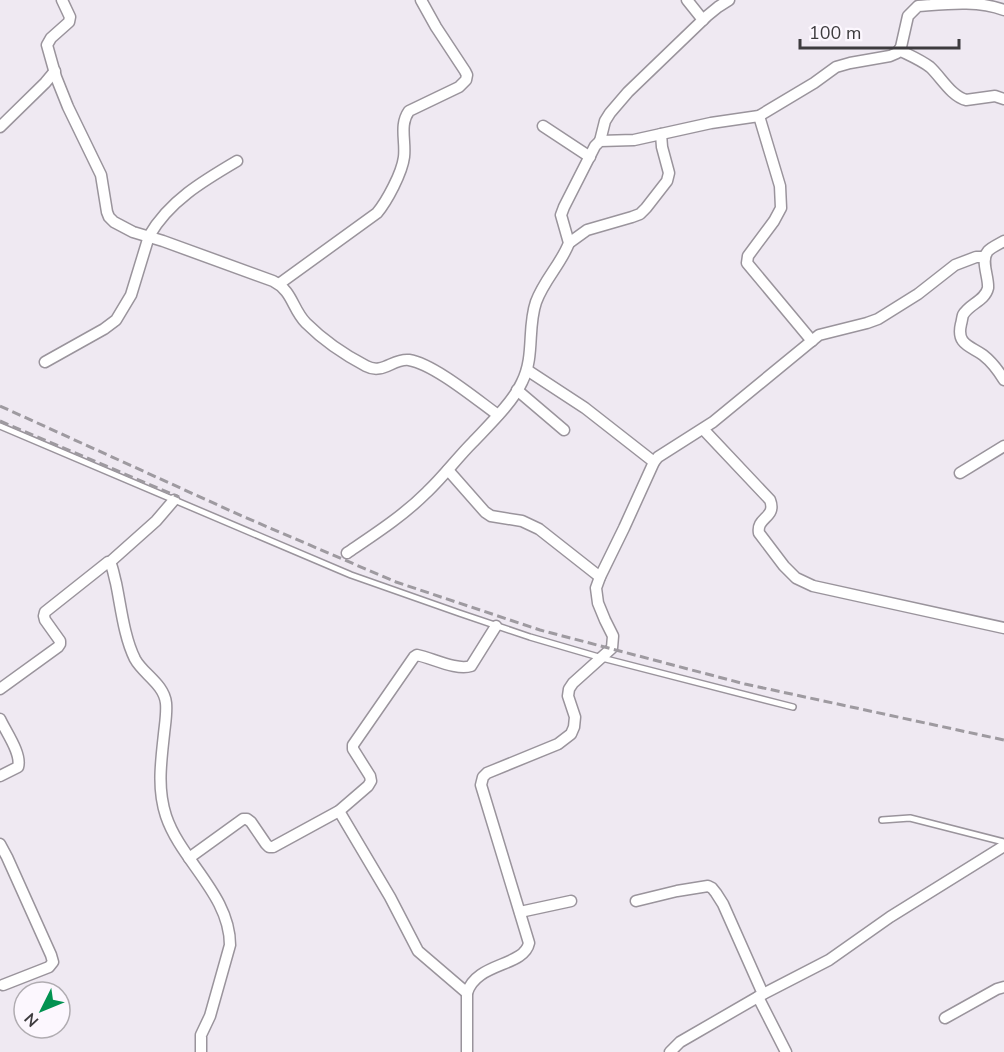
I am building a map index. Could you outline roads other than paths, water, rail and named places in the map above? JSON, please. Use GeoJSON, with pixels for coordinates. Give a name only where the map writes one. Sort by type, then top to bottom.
{"type":"FeatureCollection","features":[{"type":"Feature","properties":{"kind":"street"},"geometry":{"type":"LineString","coordinates":[[62,0],[70,17],[69,22],[51,38],[47,45],[68,107],[101,175],[109,218],[134,232],[279,284],[289,295],[306,324],[331,344],[366,366],[378,369],[404,360],[418,363],[437,372],[498,415]]}},
{"type":"Feature","properties":{"kind":"street"},"geometry":{"type":"LineString","coordinates":[[279,284],[377,213],[385,203],[402,164],[403,126],[409,111],[459,87],[466,80],[465,71],[421,0]]}},
{"type":"Feature","properties":{"kind":"street"},"geometry":{"type":"LineString","coordinates":[[687,0],[703,20]]}},
{"type":"Feature","properties":{"kind":"street"},"geometry":{"type":"LineString","coordinates":[[569,243],[561,215],[600,141],[605,121],[610,113],[628,92],[703,20],[729,0]]}},
{"type":"Feature","properties":{"kind":"street"},"geometry":{"type":"LineString","coordinates":[[600,141],[634,140],[711,123],[759,116],[836,67],[896,54],[899,51],[908,16],[918,6],[956,3],[994,6],[1004,10]]}},
{"type":"Feature","properties":{"kind":"street"},"geometry":{"type":"LineString","coordinates":[[899,51],[927,64],[962,99],[995,96],[1004,99]]}},
{"type":"Feature","properties":{"kind":"street"},"geometry":{"type":"LineString","coordinates":[[0,127],[55,71]]}},
{"type":"Feature","properties":{"kind":"street"},"geometry":{"type":"LineString","coordinates":[[759,116],[782,194],[781,208],[748,256],[747,263],[812,341]]}},
{"type":"Feature","properties":{"kind":"street"},"geometry":{"type":"LineString","coordinates":[[543,126],[590,157]]}},
{"type":"Feature","properties":{"kind":"street"},"geometry":{"type":"LineString","coordinates":[[347,553],[426,494],[498,415],[521,385],[531,350],[530,328],[536,303],[546,281],[558,265],[569,243],[587,230],[632,217],[640,214],[646,208],[667,181],[669,173],[661,134]]}},
{"type":"Feature","properties":{"kind":"street"},"geometry":{"type":"LineString","coordinates":[[45,362],[116,320],[130,296],[149,236],[163,217],[198,184],[237,161]]}},
{"type":"Feature","properties":{"kind":"street"},"geometry":{"type":"LineString","coordinates":[[1004,241],[989,250],[985,257],[988,288],[964,314],[960,328],[960,335],[970,348],[990,362],[1004,380]]}},
{"type":"Feature","properties":{"kind":"street"},"geometry":{"type":"LineString","coordinates":[[467,1052],[469,986],[486,971],[521,956],[528,950],[529,944],[481,785],[483,777],[487,773],[558,744],[571,734],[575,717],[568,696],[569,689],[612,648],[613,636],[598,603],[596,588],[654,462],[658,457],[713,422],[819,335],[878,319],[918,294],[956,265],[976,257],[985,257]]}},
{"type":"Feature","properties":{"kind":"street"},"geometry":{"type":"LineString","coordinates":[[527,370],[585,408],[654,462]]}},
{"type":"Feature","properties":{"kind":"street"},"geometry":{"type":"LineString","coordinates":[[517,390],[564,430]]}},
{"type":"Feature","properties":{"kind":"street"},"geometry":{"type":"LineString","coordinates":[[703,429],[770,500],[771,511],[760,523],[759,533],[796,578],[813,586],[1004,628]]}},
{"type":"Feature","properties":{"kind":"street"},"geometry":{"type":"LineString","coordinates":[[960,473],[1004,446]]}},
{"type":"Feature","properties":{"kind":"street"},"geometry":{"type":"LineString","coordinates":[[448,470],[485,512],[491,516],[522,521],[539,529],[600,577]]}},
{"type":"Feature","properties":{"kind":"street"},"geometry":{"type":"LineString","coordinates":[[0,689],[60,644],[45,620],[45,612],[110,561],[156,521],[174,500]]}},
{"type":"Feature","properties":{"kind":"street"},"geometry":{"type":"LineString","coordinates":[[110,561],[134,657],[165,697],[166,716],[159,783],[162,802],[176,838],[214,895],[227,921],[230,935],[230,945],[210,1016],[201,1035],[201,1052]]}},
{"type":"Feature","properties":{"kind":"street"},"geometry":{"type":"LineString","coordinates":[[189,858],[243,819],[251,822],[266,844],[273,847],[339,811],[371,781],[353,745],[414,657],[417,655],[468,668],[496,626]]}},
{"type":"Feature","properties":{"kind":"street"},"geometry":{"type":"LineString","coordinates":[[0,719],[19,759],[18,767],[0,776]]}},
{"type":"Feature","properties":{"kind":"street"},"geometry":{"type":"LineString","coordinates":[[339,811],[390,897],[418,951],[467,993]]}},
{"type":"Feature","properties":{"kind":"street"},"geometry":{"type":"LineString","coordinates":[[0,844],[53,962],[49,968],[3,985]]}},
{"type":"Feature","properties":{"kind":"street"},"geometry":{"type":"LineString","coordinates":[[670,1052],[680,1042],[760,995],[829,960],[890,917],[1004,844]]}},
{"type":"Feature","properties":{"kind":"street"},"geometry":{"type":"LineString","coordinates":[[636,901],[677,891],[708,886],[712,888],[723,904],[786,1052]]}},
{"type":"Feature","properties":{"kind":"street"},"geometry":{"type":"LineString","coordinates":[[520,912],[571,901]]}},
{"type":"Feature","properties":{"kind":"street"},"geometry":{"type":"LineString","coordinates":[[945,1018],[997,988],[1004,987]]}},
{"type":"Feature","properties":{"kind":"lane"},"geometry":{"type":"LineString","coordinates":[[0,426],[351,574],[496,626],[602,658],[793,707]]}},
{"type":"Feature","properties":{"kind":"lane"},"geometry":{"type":"LineString","coordinates":[[882,820],[910,818],[1004,844]]}},
{"type":"Feature","properties":{"kind":"railway"},"geometry":{"type":"LineString","coordinates":[[0,406],[242,516],[396,582],[540,630],[745,684],[1004,740]]}},
{"type":"Feature","properties":{"kind":"railway"},"geometry":{"type":"LineString","coordinates":[[0,421],[179,497]]}}]}
